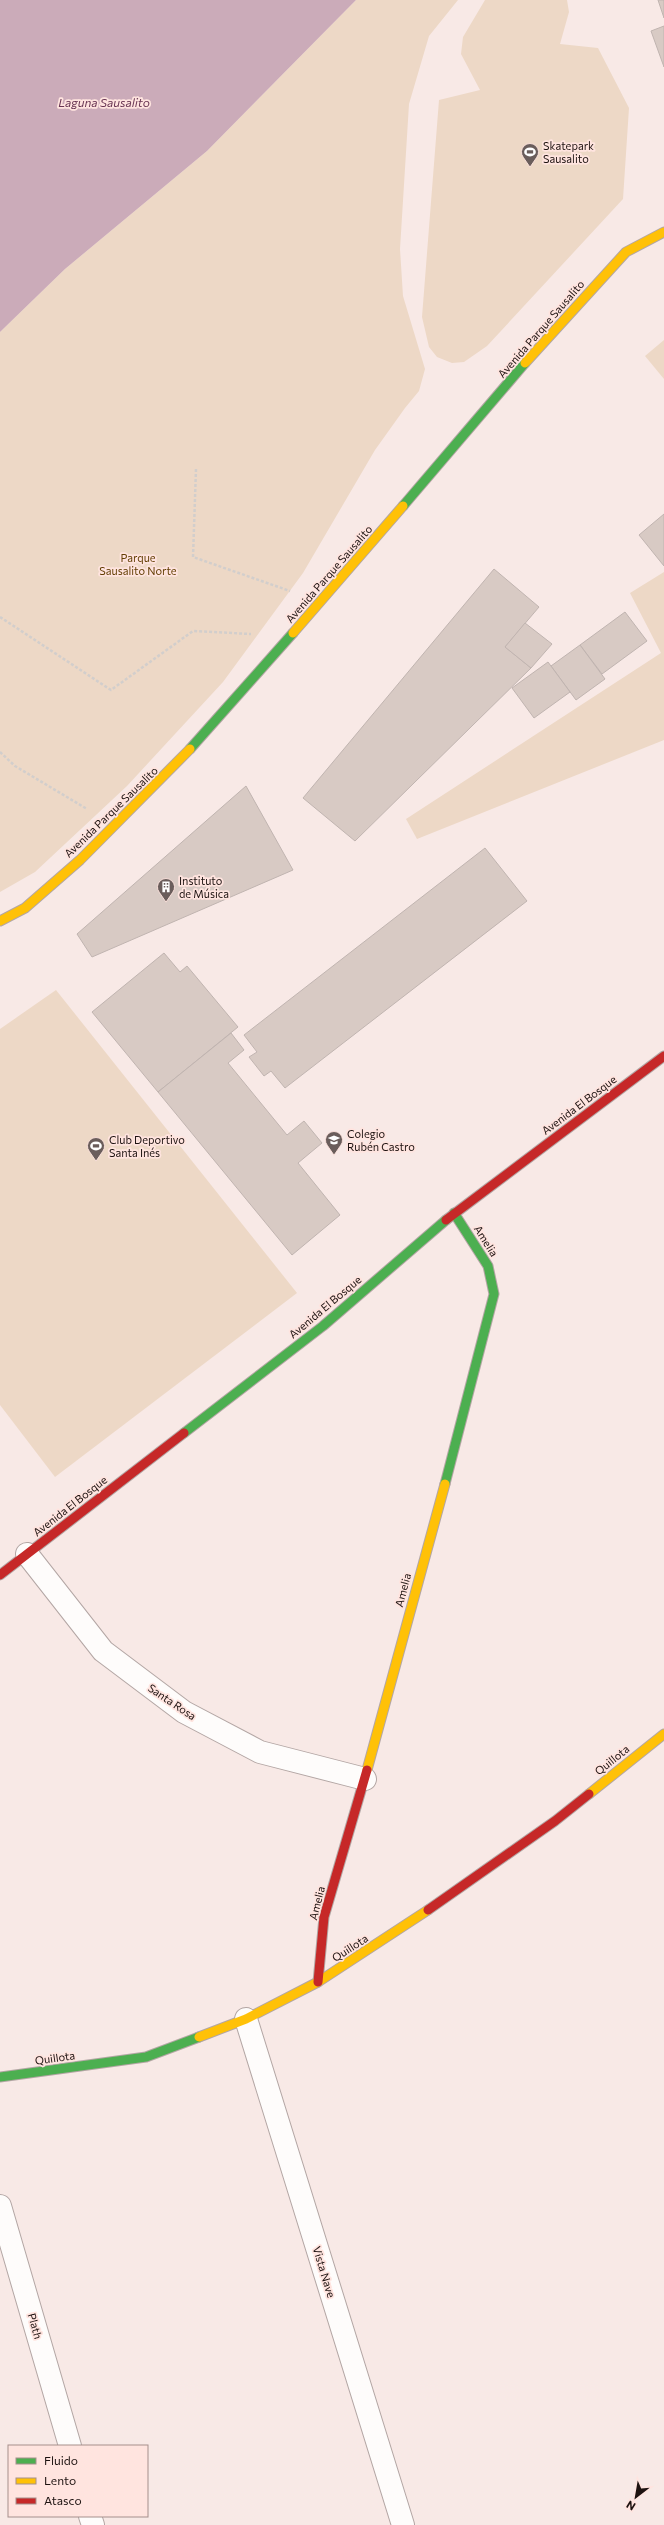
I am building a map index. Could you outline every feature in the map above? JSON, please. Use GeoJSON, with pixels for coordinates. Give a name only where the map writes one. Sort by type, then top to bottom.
{"type":"FeatureCollection","features":[{"type":"Feature","properties":{"kind":"street","name":"Avenida Parque Sausalito"},"geometry":{"type":"LineString","coordinates":[[0,921],[25,908],[115,826],[172,770],[321,602],[543,341],[626,252],[664,232]]}},
{"type":"Feature","properties":{"kind":"street","name":"Avenida El Bosque"},"geometry":{"type":"LineString","coordinates":[[0,1576],[323,1326],[454,1213],[664,1056]]}},
{"type":"Feature","properties":{"kind":"street","name":"Amelia"},"geometry":{"type":"LineString","coordinates":[[318,1982],[324,1917],[365,1779],[486,1331],[494,1294],[488,1266],[454,1213]]}},
{"type":"Feature","properties":{"kind":"street","name":"Santa Rosa"},"geometry":{"type":"LineString","coordinates":[[27,1554],[103,1651],[184,1712],[260,1752],[365,1779]]}},
{"type":"Feature","properties":{"kind":"street","name":"Quillota"},"geometry":{"type":"LineString","coordinates":[[0,2077],[146,2057],[246,2019],[318,1982],[435,1906],[555,1821],[664,1734]]}},
{"type":"Feature","properties":{"kind":"street","name":"Vista Nave"},"geometry":{"type":"LineString","coordinates":[[246,2019],[403,2525]]}},
{"type":"Feature","properties":{"kind":"street","name":"Plath"},"geometry":{"type":"LineString","coordinates":[[0,2206],[70,2445]]}},
{"type":"Feature","properties":{"kind":"path"},"geometry":{"type":"LineString","coordinates":[[196,469],[193,557],[321,602]]}},
{"type":"Feature","properties":{"kind":"path"},"geometry":{"type":"LineString","coordinates":[[0,617],[111,690],[193,631],[291,636]]}},
{"type":"Feature","properties":{"kind":"path"},"geometry":{"type":"LineString","coordinates":[[0,752],[15,766],[115,826]]}},
{"type":"Feature","properties":{"kind":"green space","name":"Parque Sausalito Norte"},"geometry":{"type":"Polygon","coordinates":[[[356,0],[458,0],[429,36],[409,104],[400,249],[403,296],[425,369],[419,391],[375,450],[303,573],[223,682],[127,786],[35,872],[0,892],[0,332],[65,269],[207,151],[356,0]]]}},
{"type":"Feature","properties":{"kind":"green space","name":"Skatepark Sausalito"},"geometry":{"type":"Polygon","coordinates":[[[485,0],[567,0],[569,12],[560,44],[598,48],[629,108],[623,199],[487,346],[464,362],[452,363],[437,357],[429,347],[422,317],[439,100],[480,90],[461,54],[463,37],[485,0]]]}},
{"type":"Feature","properties":{"kind":"green space"},"geometry":{"type":"Polygon","coordinates":[[[664,340],[664,379],[645,356],[664,340]]]}},
{"type":"Feature","properties":{"kind":"green space"},"geometry":{"type":"Polygon","coordinates":[[[664,572],[664,740],[417,839],[406,819],[661,653],[630,593],[664,572]]]}},
{"type":"Feature","properties":{"kind":"green space","name":"Club Deportivo Santa Inés"},"geometry":{"type":"Polygon","coordinates":[[[56,990],[297,1293],[55,1477],[0,1405],[0,1029],[56,990]]]}},
{"type":"Feature","properties":{"kind":"water","name":"Laguna Sausalito"},"geometry":{"type":"Polygon","coordinates":[[[0,0],[356,0],[207,151],[65,269],[0,332],[0,0]]]}},
{"type":"Feature","properties":{"kind":"building"},"geometry":{"type":"Polygon","coordinates":[[[658,0],[664,0],[664,18],[658,0]]]}},
{"type":"Feature","properties":{"kind":"building"},"geometry":{"type":"Polygon","coordinates":[[[664,26],[664,67],[651,31],[664,26]]]}},
{"type":"Feature","properties":{"kind":"building"},"geometry":{"type":"Polygon","coordinates":[[[664,514],[664,566],[639,535],[664,514]]]}},
{"type":"Feature","properties":{"kind":"building"},"geometry":{"type":"Polygon","coordinates":[[[494,569],[539,607],[505,647],[531,668],[355,841],[303,798],[494,569]]]}},
{"type":"Feature","properties":{"kind":"building"},"geometry":{"type":"Polygon","coordinates":[[[625,612],[647,641],[602,674],[580,645],[625,612]]]}},
{"type":"Feature","properties":{"kind":"building"},"geometry":{"type":"Polygon","coordinates":[[[525,623],[552,644],[531,668],[505,647],[525,623]]]}},
{"type":"Feature","properties":{"kind":"building"},"geometry":{"type":"Polygon","coordinates":[[[580,645],[605,679],[576,700],[551,666],[580,645]]]}},
{"type":"Feature","properties":{"kind":"building"},"geometry":{"type":"Polygon","coordinates":[[[548,662],[570,692],[534,718],[512,688],[548,662]]]}},
{"type":"Feature","properties":{"kind":"building","name":"Instituto de Música"},"geometry":{"type":"Polygon","coordinates":[[[246,786],[293,870],[92,957],[77,934],[246,786]]]}},
{"type":"Feature","properties":{"kind":"building"},"geometry":{"type":"Polygon","coordinates":[[[485,848],[527,901],[285,1088],[271,1071],[264,1076],[249,1057],[257,1052],[244,1035],[485,848]]]}},
{"type":"Feature","properties":{"kind":"building"},"geometry":{"type":"Polygon","coordinates":[[[164,953],[180,972],[187,966],[238,1027],[158,1092],[92,1012],[164,953]]]}},
{"type":"Feature","properties":{"kind":"building"},"geometry":{"type":"Polygon","coordinates":[[[231,1033],[244,1050],[228,1063],[287,1135],[304,1121],[322,1143],[298,1163],[340,1215],[292,1255],[158,1092],[231,1033]]]}},
{"type":"Feature","properties":{"kind":"traffic: fast"},"geometry":{"type":"LineString","coordinates":[[403,506],[525,363]]}},
{"type":"Feature","properties":{"kind":"traffic: fast"},"geometry":{"type":"LineString","coordinates":[[190,749],[293,633]]}},
{"type":"Feature","properties":{"kind":"traffic: fast"},"geometry":{"type":"LineString","coordinates":[[445,1484],[494,1294],[488,1266],[454,1213]]}},
{"type":"Feature","properties":{"kind":"traffic: fast"},"geometry":{"type":"LineString","coordinates":[[184,1433],[323,1326],[446,1220]]}},
{"type":"Feature","properties":{"kind":"traffic: fast"},"geometry":{"type":"LineString","coordinates":[[0,2077],[146,2057],[199,2037]]}},
{"type":"Feature","properties":{"kind":"traffic: slow"},"geometry":{"type":"LineString","coordinates":[[525,363],[626,252],[664,232]]}},
{"type":"Feature","properties":{"kind":"traffic: slow"},"geometry":{"type":"LineString","coordinates":[[293,633],[403,506]]}},
{"type":"Feature","properties":{"kind":"traffic: slow"},"geometry":{"type":"LineString","coordinates":[[0,921],[25,908],[80,860],[190,749]]}},
{"type":"Feature","properties":{"kind":"traffic: slow"},"geometry":{"type":"LineString","coordinates":[[367,1770],[445,1484]]}},
{"type":"Feature","properties":{"kind":"traffic: slow"},"geometry":{"type":"LineString","coordinates":[[589,1794],[664,1734]]}},
{"type":"Feature","properties":{"kind":"traffic: slow"},"geometry":{"type":"LineString","coordinates":[[199,2037],[246,2019],[318,1982],[428,1910]]}},
{"type":"Feature","properties":{"kind":"traffic: jam"},"geometry":{"type":"LineString","coordinates":[[446,1220],[664,1056]]}},
{"type":"Feature","properties":{"kind":"traffic: jam"},"geometry":{"type":"LineString","coordinates":[[0,1575],[184,1433]]}},
{"type":"Feature","properties":{"kind":"traffic: jam"},"geometry":{"type":"LineString","coordinates":[[318,1982],[324,1917],[367,1770]]}},
{"type":"Feature","properties":{"kind":"traffic: jam"},"geometry":{"type":"LineString","coordinates":[[428,1910],[555,1821],[589,1794]]}},
{"type":"Feature","properties":{"kind":"place","name":"Skatepark Sausalito"},"geometry":{"type":"Point","coordinates":[530,167]}},
{"type":"Feature","properties":{"kind":"place","name":"Instituto de Música"},"geometry":{"type":"Point","coordinates":[166,902]}},
{"type":"Feature","properties":{"kind":"place","name":"Colegio Rubén Castro"},"geometry":{"type":"Point","coordinates":[334,1155]}},
{"type":"Feature","properties":{"kind":"place","name":"Club Deportivo Santa Inés"},"geometry":{"type":"Point","coordinates":[96,1161]}}]}
